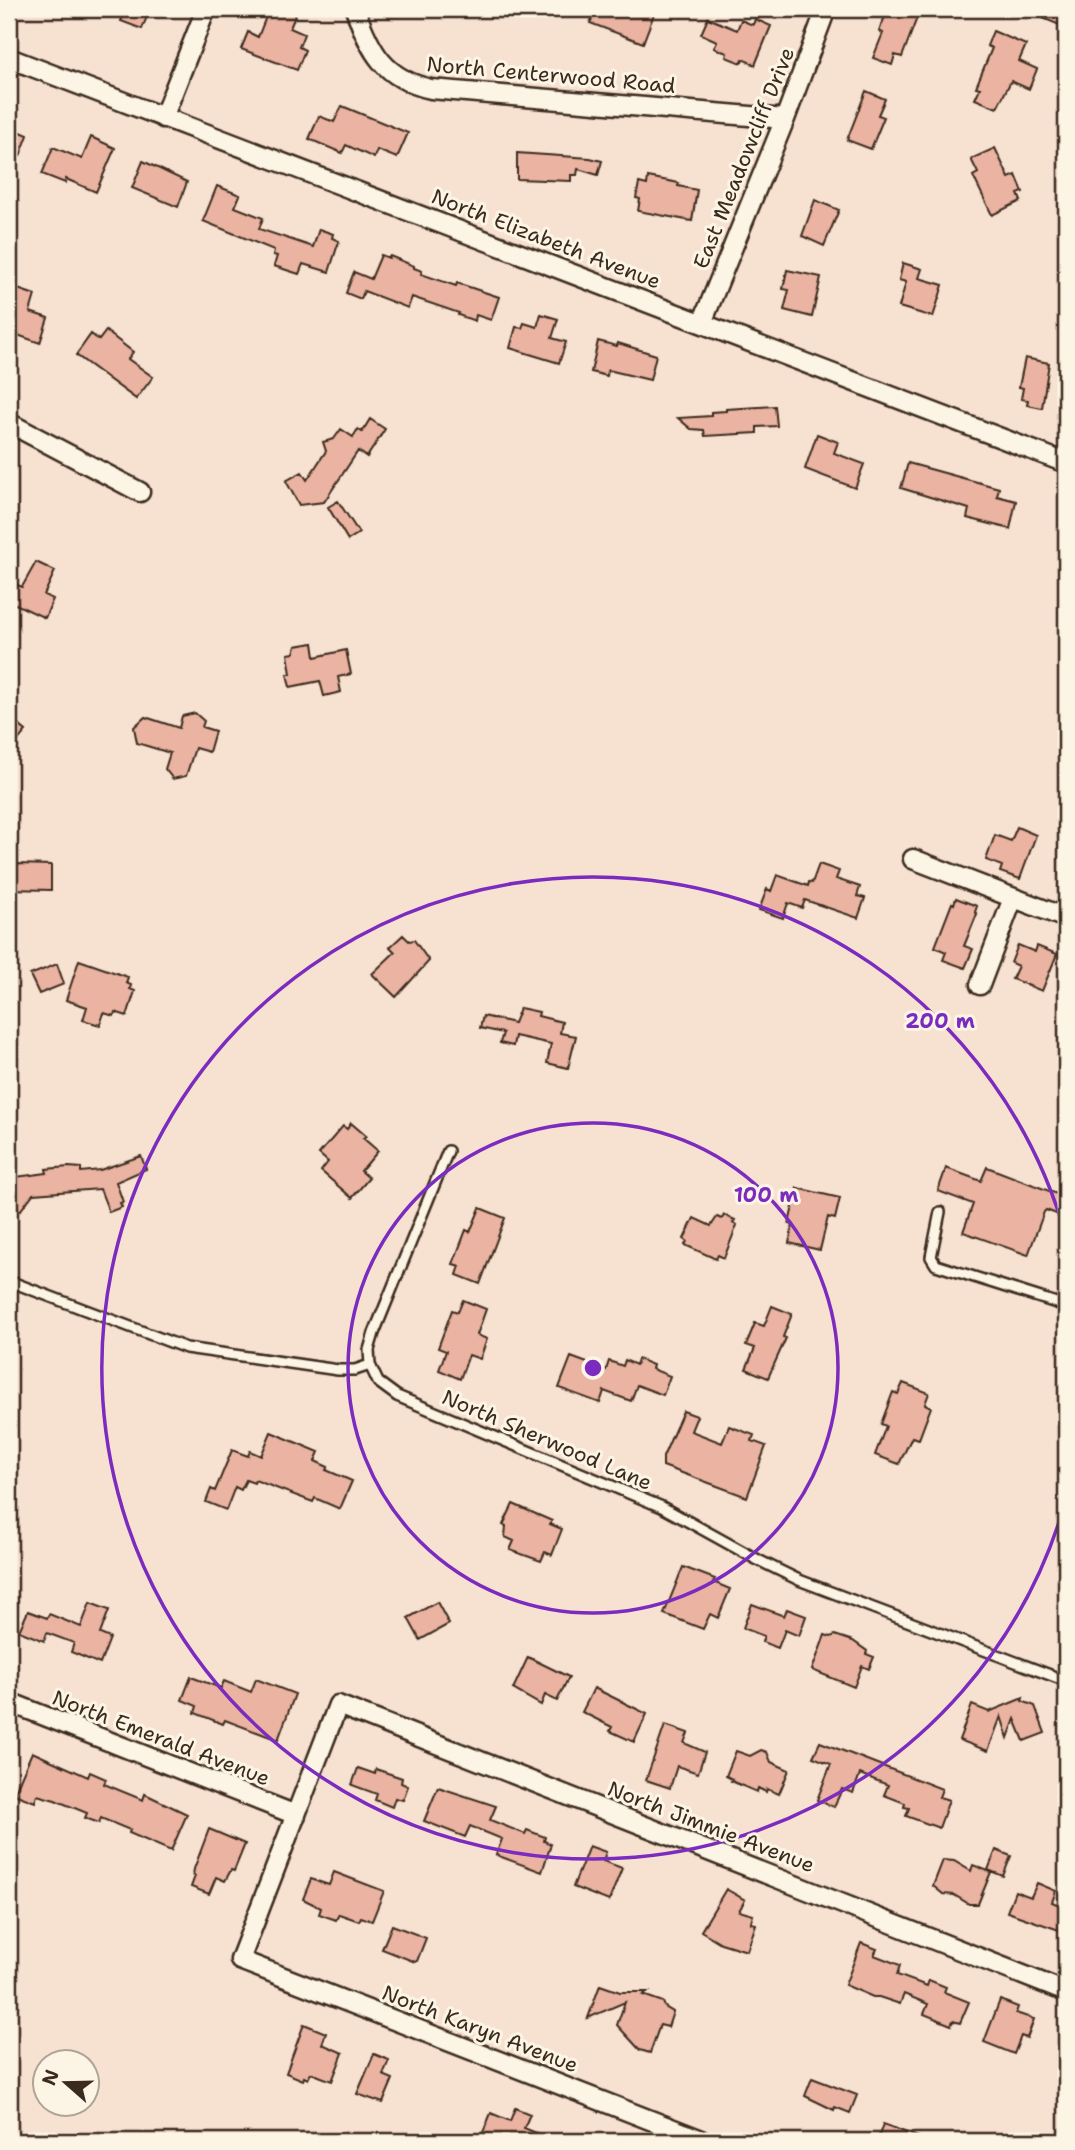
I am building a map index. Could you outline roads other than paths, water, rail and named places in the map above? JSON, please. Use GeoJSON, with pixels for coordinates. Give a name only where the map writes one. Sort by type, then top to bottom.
{"type":"FeatureCollection","features":[{"type":"Feature","properties":{"kind":"street"},"geometry":{"type":"LineString","coordinates":[[163,118],[206,9]]}},
{"type":"Feature","properties":{"kind":"street","name":"North Centerwood Road"},"geometry":{"type":"LineString","coordinates":[[355,9],[370,48],[380,62],[402,81],[415,86],[785,119]]}},
{"type":"Feature","properties":{"kind":"street","name":"East Meadowcliff Drive"},"geometry":{"type":"LineString","coordinates":[[702,323],[785,119],[826,9]]}},
{"type":"Feature","properties":{"kind":"street","name":"North Elizabeth Avenue"},"geometry":{"type":"LineString","coordinates":[[9,58],[1066,463]]}},
{"type":"Feature","properties":{"kind":"street"},"geometry":{"type":"LineString","coordinates":[[9,423],[140,492]]}},
{"type":"Feature","properties":{"kind":"street"},"geometry":{"type":"LineString","coordinates":[[913,859],[1066,918]]}},
{"type":"Feature","properties":{"kind":"street"},"geometry":{"type":"LineString","coordinates":[[981,985],[1013,898]]}},
{"type":"Feature","properties":{"kind":"street","name":"North Emerald Avenue"},"geometry":{"type":"LineString","coordinates":[[9,1702],[296,1815]]}},
{"type":"Feature","properties":{"kind":"street","name":"North Jimmie Avenue"},"geometry":{"type":"LineString","coordinates":[[296,1815],[338,1705],[1066,1992]]}},
{"type":"Feature","properties":{"kind":"street","name":"North Karyn Avenue"},"geometry":{"type":"LineString","coordinates":[[296,1815],[240,1960],[704,2141]]}},
{"type":"Feature","properties":{"kind":"lane"},"geometry":{"type":"LineString","coordinates":[[9,1281],[186,1348],[338,1370],[355,1370],[370,1365],[369,1350],[374,1333],[448,1151]]}},
{"type":"Feature","properties":{"kind":"lane"},"geometry":{"type":"LineString","coordinates":[[940,1212],[931,1257],[936,1265],[1066,1306]]}},
{"type":"Feature","properties":{"kind":"lane","name":"North Sherwood Lane"},"geometry":{"type":"LineString","coordinates":[[370,1365],[378,1382],[397,1396],[662,1507],[799,1580],[1066,1681]]}}]}
